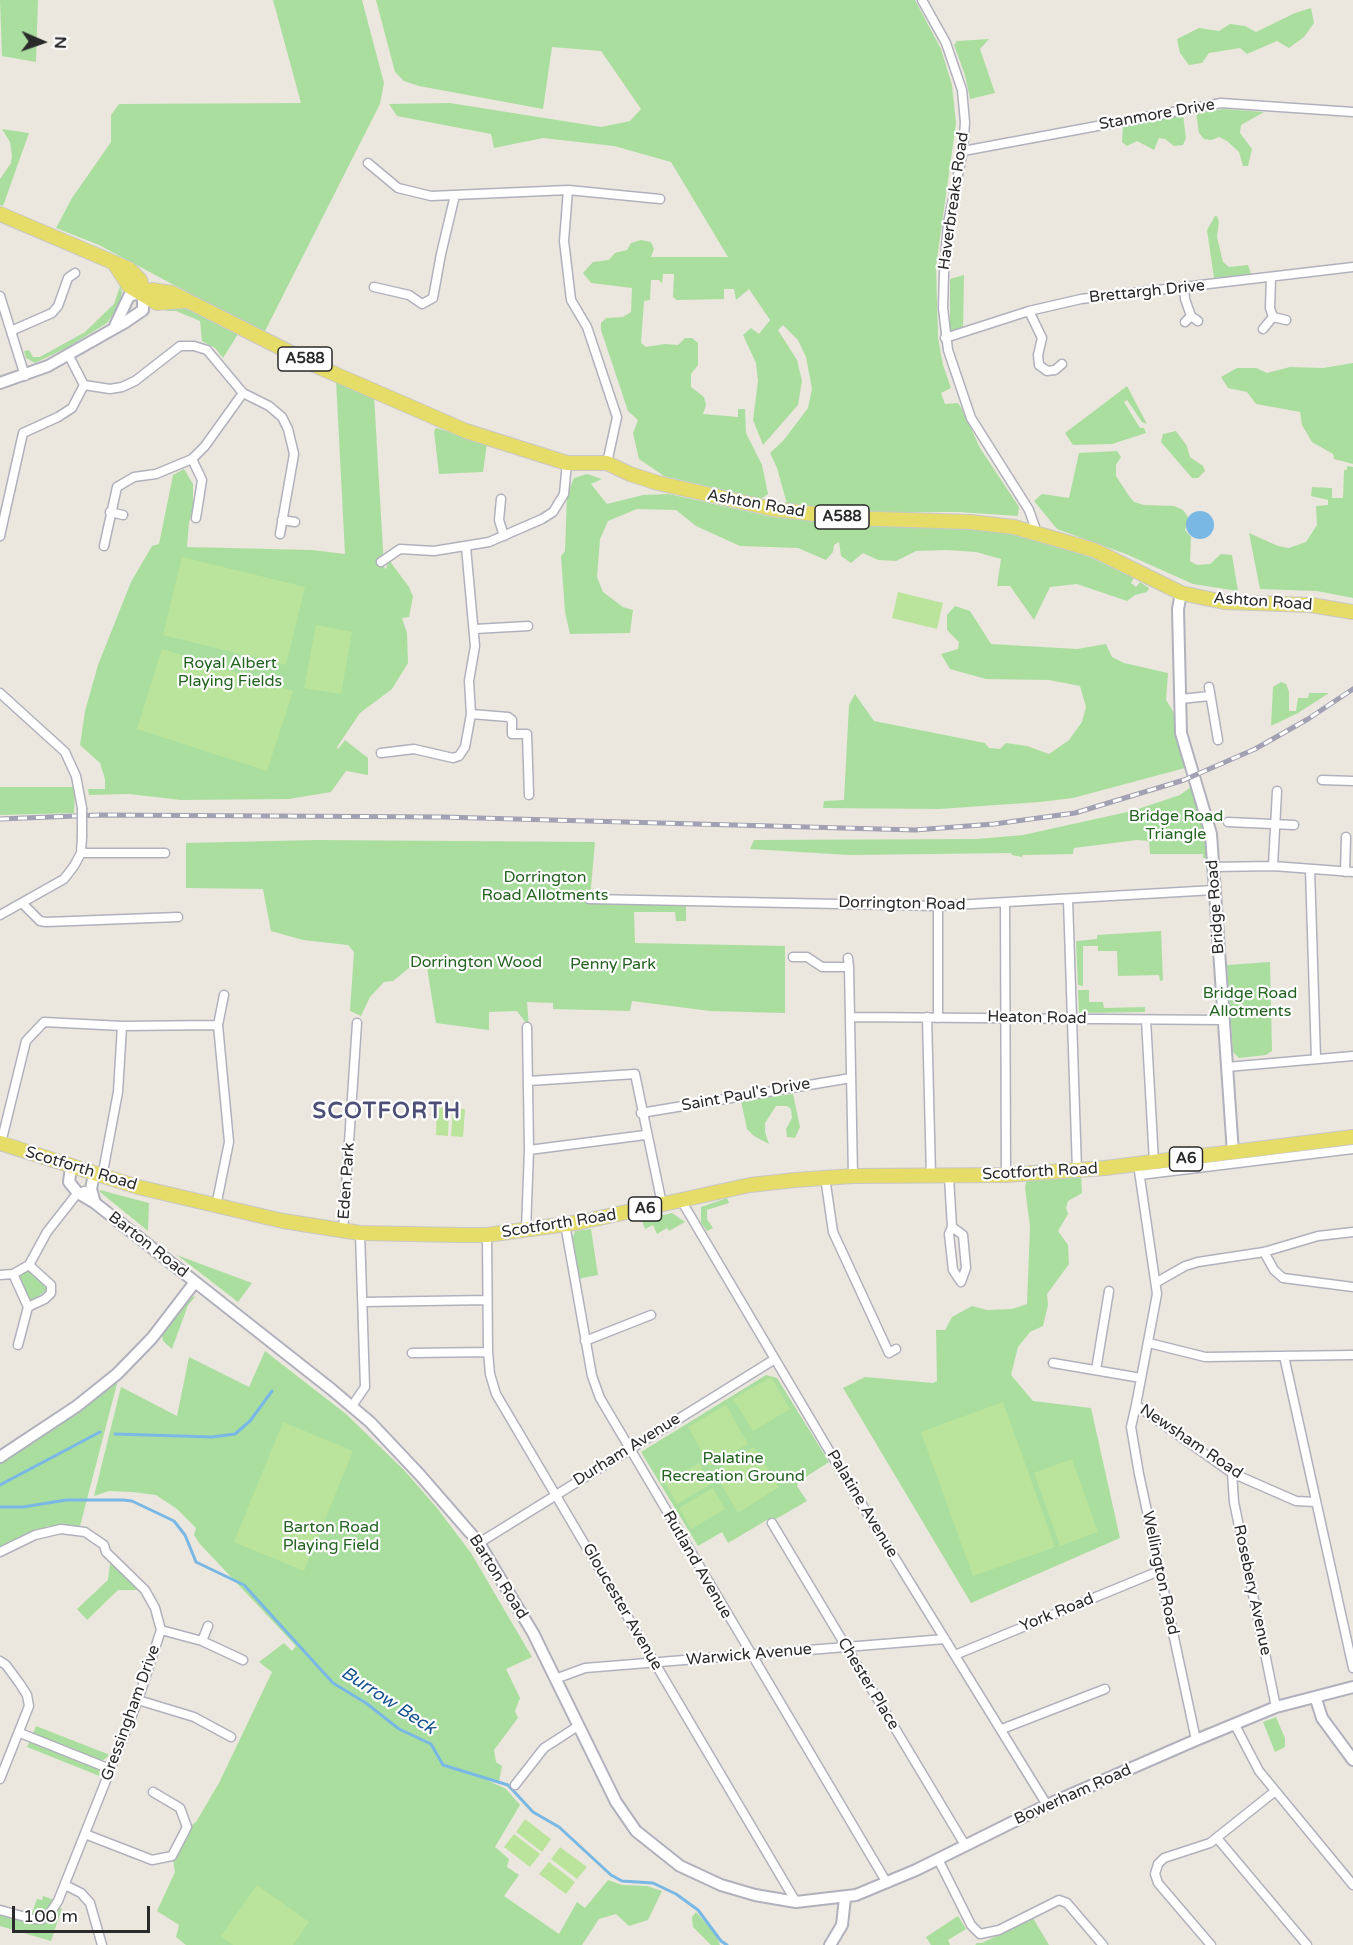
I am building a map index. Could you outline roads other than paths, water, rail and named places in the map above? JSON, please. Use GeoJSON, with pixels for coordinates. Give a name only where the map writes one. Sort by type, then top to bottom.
{"type":"FeatureCollection","features":[{"type":"Feature","properties":{"kind":"main road","name":"Ashton Road"},"geometry":{"type":"LineString","coordinates":[[0,214],[114,263],[129,286],[143,292],[157,303],[184,301],[321,368],[437,418],[476,434],[567,463],[607,463],[630,474],[658,483],[773,509],[856,518],[970,522],[1034,532],[1094,550],[1181,593],[1224,602],[1311,605],[1353,612]]}},
{"type":"Feature","properties":{"kind":"main road","name":"A6"},"geometry":{"type":"LineString","coordinates":[[1233,1153],[1353,1137]]}},
{"type":"Feature","properties":{"kind":"main road","name":"Scotforth Road"},"geometry":{"type":"LineString","coordinates":[[0,1143],[98,1176],[216,1206],[343,1231],[487,1235],[565,1224],[750,1185],[825,1177],[949,1177],[1077,1170],[1139,1170],[1154,1162],[1233,1153]]}},
{"type":"Feature","properties":{"kind":"street","name":"Haverbreaks Road"},"geometry":{"type":"LineString","coordinates":[[922,0],[956,66],[962,90],[965,122],[963,151],[947,241],[944,285],[945,338],[952,367],[971,418],[1029,510],[1035,527],[1034,532]]}},
{"type":"Feature","properties":{"kind":"street","name":"Stanmore Drive"},"geometry":{"type":"LineString","coordinates":[[963,151],[1221,103],[1353,111]]}},
{"type":"Feature","properties":{"kind":"street"},"geometry":{"type":"LineString","coordinates":[[368,163],[398,188],[430,196],[568,190],[660,200]]}},
{"type":"Feature","properties":{"kind":"street"},"geometry":{"type":"LineString","coordinates":[[568,190],[564,241],[571,300],[587,327],[616,410],[607,463]]}},
{"type":"Feature","properties":{"kind":"street"},"geometry":{"type":"LineString","coordinates":[[374,287],[410,295],[422,304],[434,298],[441,254],[455,195]]}},
{"type":"Feature","properties":{"kind":"street","name":"Brettargh Drive"},"geometry":{"type":"LineString","coordinates":[[945,338],[1029,311],[1081,299],[1353,267]]}},
{"type":"Feature","properties":{"kind":"street"},"geometry":{"type":"LineString","coordinates":[[10,331],[52,313],[58,306],[68,278],[75,273]]}},
{"type":"Feature","properties":{"kind":"street"},"geometry":{"type":"LineString","coordinates":[[1271,278],[1270,308],[1273,317]]}},
{"type":"Feature","properties":{"kind":"street"},"geometry":{"type":"LineString","coordinates":[[1184,287],[1191,320]]}},
{"type":"Feature","properties":{"kind":"street"},"geometry":{"type":"LineString","coordinates":[[0,383],[25,376],[69,356],[143,310],[143,292],[129,296],[114,328]]}},
{"type":"Feature","properties":{"kind":"street"},"geometry":{"type":"LineString","coordinates":[[0,296],[25,376]]}},
{"type":"Feature","properties":{"kind":"street"},"geometry":{"type":"LineString","coordinates":[[1029,311],[1042,338],[1038,356],[1039,365],[1047,371],[1055,370],[1062,364]]}},
{"type":"Feature","properties":{"kind":"street"},"geometry":{"type":"LineString","coordinates":[[1273,317],[1286,320]]}},
{"type":"Feature","properties":{"kind":"street"},"geometry":{"type":"LineString","coordinates":[[1263,329],[1273,317]]}},
{"type":"Feature","properties":{"kind":"street"},"geometry":{"type":"LineString","coordinates":[[84,384],[110,389],[122,387],[180,346],[194,345],[207,350],[243,393],[277,412],[292,440],[294,454],[280,534]]}},
{"type":"Feature","properties":{"kind":"street"},"geometry":{"type":"LineString","coordinates":[[0,536],[23,433],[72,408],[80,396],[84,384],[69,356]]}},
{"type":"Feature","properties":{"kind":"street"},"geometry":{"type":"LineString","coordinates":[[104,546],[114,494],[122,481],[156,474],[192,459],[205,446],[243,393]]}},
{"type":"Feature","properties":{"kind":"street"},"geometry":{"type":"LineString","coordinates":[[192,459],[202,480],[196,518]]}},
{"type":"Feature","properties":{"kind":"street"},"geometry":{"type":"LineString","coordinates":[[381,562],[390,553],[400,549],[434,551],[466,547],[504,536],[553,512],[564,494],[567,463]]}},
{"type":"Feature","properties":{"kind":"street"},"geometry":{"type":"LineString","coordinates":[[501,498],[499,520],[504,536]]}},
{"type":"Feature","properties":{"kind":"street"},"geometry":{"type":"LineString","coordinates":[[110,512],[123,515]]}},
{"type":"Feature","properties":{"kind":"street"},"geometry":{"type":"LineString","coordinates":[[282,520],[295,522]]}},
{"type":"Feature","properties":{"kind":"street"},"geometry":{"type":"LineString","coordinates":[[381,753],[414,748],[453,758],[459,756],[465,747],[471,714],[469,681],[475,646],[475,629],[469,602],[466,547]]}},
{"type":"Feature","properties":{"kind":"street","name":"Bridge Road"},"geometry":{"type":"LineString","coordinates":[[1181,593],[1178,609],[1181,733],[1210,834],[1233,1153]]}},
{"type":"Feature","properties":{"kind":"street"},"geometry":{"type":"LineString","coordinates":[[475,629],[528,626]]}},
{"type":"Feature","properties":{"kind":"street"},"geometry":{"type":"LineString","coordinates":[[1180,699],[1209,692],[1218,740]]}},
{"type":"Feature","properties":{"kind":"street"},"geometry":{"type":"LineString","coordinates":[[0,693],[65,752],[76,776],[82,808],[81,853],[64,879],[0,915]]}},
{"type":"Feature","properties":{"kind":"street"},"geometry":{"type":"LineString","coordinates":[[471,714],[508,717],[512,720],[512,734],[527,734],[529,795]]}},
{"type":"Feature","properties":{"kind":"street"},"geometry":{"type":"LineString","coordinates":[[1322,780],[1353,781]]}},
{"type":"Feature","properties":{"kind":"street"},"geometry":{"type":"LineString","coordinates":[[1273,867],[1277,791]]}},
{"type":"Feature","properties":{"kind":"street"},"geometry":{"type":"LineString","coordinates":[[1228,822],[1294,825]]}},
{"type":"Feature","properties":{"kind":"street"},"geometry":{"type":"LineString","coordinates":[[1213,867],[1273,867],[1349,872],[1346,837]]}},
{"type":"Feature","properties":{"kind":"street"},"geometry":{"type":"LineString","coordinates":[[81,853],[165,853]]}},
{"type":"Feature","properties":{"kind":"street"},"geometry":{"type":"LineString","coordinates":[[1310,869],[1316,1059]]}},
{"type":"Feature","properties":{"kind":"street","name":"Dorrington Road"},"geometry":{"type":"LineString","coordinates":[[589,899],[938,906],[1214,890]]}},
{"type":"Feature","properties":{"kind":"street"},"geometry":{"type":"LineString","coordinates":[[1068,899],[1077,1170]]}},
{"type":"Feature","properties":{"kind":"street"},"geometry":{"type":"LineString","coordinates":[[22,903],[40,921],[46,922],[178,917]]}},
{"type":"Feature","properties":{"kind":"street"},"geometry":{"type":"LineString","coordinates":[[1005,903],[1006,1175]]}},
{"type":"Feature","properties":{"kind":"street"},"geometry":{"type":"LineString","coordinates":[[938,906],[938,1018]]}},
{"type":"Feature","properties":{"kind":"street"},"geometry":{"type":"LineString","coordinates":[[793,957],[807,957],[822,967],[848,963],[854,1176]]}},
{"type":"Feature","properties":{"kind":"street"},"geometry":{"type":"LineString","coordinates":[[216,1206],[229,1142],[218,1025],[224,995]]}},
{"type":"Feature","properties":{"kind":"street","name":"Heaton Road"},"geometry":{"type":"LineString","coordinates":[[851,1017],[1224,1020]]}},
{"type":"Feature","properties":{"kind":"street"},"geometry":{"type":"LineString","coordinates":[[927,1017],[931,1176]]}},
{"type":"Feature","properties":{"kind":"street"},"geometry":{"type":"LineString","coordinates":[[1146,1020],[1154,1162]]}},
{"type":"Feature","properties":{"kind":"street"},"geometry":{"type":"LineString","coordinates":[[0,1143],[26,1041],[37,1026],[44,1022],[122,1026],[218,1025]]}},
{"type":"Feature","properties":{"kind":"street","name":"Eden Park"},"geometry":{"type":"LineString","coordinates":[[343,1231],[357,1023]]}},
{"type":"Feature","properties":{"kind":"street"},"geometry":{"type":"LineString","coordinates":[[98,1176],[118,1092],[122,1026]]}},
{"type":"Feature","properties":{"kind":"street"},"geometry":{"type":"LineString","coordinates":[[526,1230],[529,1150],[527,1027]]}},
{"type":"Feature","properties":{"kind":"street"},"geometry":{"type":"LineString","coordinates":[[1227,1067],[1353,1056]]}},
{"type":"Feature","properties":{"kind":"street"},"geometry":{"type":"LineString","coordinates":[[529,1081],[635,1074],[645,1135],[662,1204]]}},
{"type":"Feature","properties":{"kind":"street","name":"Saint Paul's Drive"},"geometry":{"type":"LineString","coordinates":[[641,1113],[851,1078]]}},
{"type":"Feature","properties":{"kind":"street"},"geometry":{"type":"LineString","coordinates":[[529,1150],[645,1135]]}},
{"type":"Feature","properties":{"kind":"street"},"geometry":{"type":"LineString","coordinates":[[1139,1170],[1353,1149]]}},
{"type":"Feature","properties":{"kind":"street"},"geometry":{"type":"LineString","coordinates":[[71,1167],[69,1182],[78,1193]]}},
{"type":"Feature","properties":{"kind":"street","name":"Newsham Road"},"geometry":{"type":"LineString","coordinates":[[1139,1170],[1157,1282],[1149,1342],[1136,1405],[1232,1473],[1296,1501],[1316,1502]]}},
{"type":"Feature","properties":{"kind":"street","name":"Barton Road"},"geometry":{"type":"LineString","coordinates":[[95,1203],[91,1189],[98,1176]]}},
{"type":"Feature","properties":{"kind":"street"},"geometry":{"type":"LineString","coordinates":[[825,1177],[833,1232],[889,1353],[896,1349]]}},
{"type":"Feature","properties":{"kind":"street"},"geometry":{"type":"LineString","coordinates":[[949,1177],[952,1227],[949,1234],[952,1270],[961,1282],[966,1268],[963,1236],[952,1227]]}},
{"type":"Feature","properties":{"kind":"street"},"geometry":{"type":"LineString","coordinates":[[0,1275],[13,1274],[29,1265],[47,1232],[78,1193],[91,1189]]}},
{"type":"Feature","properties":{"kind":"street","name":"Barton Road"},"geometry":{"type":"LineString","coordinates":[[78,1193],[95,1203],[352,1406],[420,1475],[479,1542],[533,1633],[616,1802],[636,1831],[680,1866],[721,1885],[755,1895],[796,1902],[845,1898]]}},
{"type":"Feature","properties":{"kind":"street","name":"Palatine Avenue"},"geometry":{"type":"LineString","coordinates":[[681,1200],[775,1359],[1047,1805]]}},
{"type":"Feature","properties":{"kind":"street","name":"Rutland Avenue"},"geometry":{"type":"LineString","coordinates":[[565,1224],[592,1376],[600,1398],[887,1883]]}},
{"type":"Feature","properties":{"kind":"street"},"geometry":{"type":"LineString","coordinates":[[1157,1282],[1185,1266],[1198,1262],[1264,1252],[1318,1236],[1353,1232]]}},
{"type":"Feature","properties":{"kind":"street"},"geometry":{"type":"LineString","coordinates":[[352,1406],[365,1387],[360,1233]]}},
{"type":"Feature","properties":{"kind":"street","name":"Gloucester Avenue"},"geometry":{"type":"LineString","coordinates":[[487,1235],[488,1352],[490,1374],[496,1394],[796,1902]]}},
{"type":"Feature","properties":{"kind":"street"},"geometry":{"type":"LineString","coordinates":[[1264,1252],[1274,1270],[1283,1278],[1353,1287]]}},
{"type":"Feature","properties":{"kind":"street"},"geometry":{"type":"LineString","coordinates":[[28,1306],[45,1299],[52,1289],[48,1281],[29,1265]]}},
{"type":"Feature","properties":{"kind":"street"},"geometry":{"type":"LineString","coordinates":[[13,1274],[28,1306],[18,1345]]}},
{"type":"Feature","properties":{"kind":"street"},"geometry":{"type":"LineString","coordinates":[[0,1457],[77,1406],[117,1374],[152,1338],[195,1282]]}},
{"type":"Feature","properties":{"kind":"street"},"geometry":{"type":"LineString","coordinates":[[1096,1370],[1109,1291]]}},
{"type":"Feature","properties":{"kind":"street"},"geometry":{"type":"LineString","coordinates":[[363,1302],[487,1300]]}},
{"type":"Feature","properties":{"kind":"street"},"geometry":{"type":"LineString","coordinates":[[585,1341],[651,1315]]}},
{"type":"Feature","properties":{"kind":"street"},"geometry":{"type":"LineString","coordinates":[[1149,1342],[1205,1357],[1353,1355]]}},
{"type":"Feature","properties":{"kind":"street"},"geometry":{"type":"LineString","coordinates":[[412,1353],[488,1352]]}},
{"type":"Feature","properties":{"kind":"street"},"geometry":{"type":"LineString","coordinates":[[1284,1356],[1353,1668]]}},
{"type":"Feature","properties":{"kind":"street","name":"Durham Avenue"},"geometry":{"type":"LineString","coordinates":[[479,1542],[775,1359]]}},
{"type":"Feature","properties":{"kind":"street"},"geometry":{"type":"LineString","coordinates":[[1053,1363],[1141,1378]]}},
{"type":"Feature","properties":{"kind":"street","name":"Wellington Road"},"geometry":{"type":"LineString","coordinates":[[1136,1405],[1131,1427],[1159,1571],[1196,1740]]}},
{"type":"Feature","properties":{"kind":"street","name":"Rosebery Avenue"},"geometry":{"type":"LineString","coordinates":[[1232,1473],[1234,1502],[1276,1707]]}},
{"type":"Feature","properties":{"kind":"street","name":"Chester Place"},"geometry":{"type":"LineString","coordinates":[[772,1523],[965,1845]]}},
{"type":"Feature","properties":{"kind":"street","name":"Gressingham Drive"},"geometry":{"type":"LineString","coordinates":[[0,1552],[35,1535],[61,1529],[85,1532],[104,1545],[106,1552],[145,1590],[155,1608],[161,1630],[138,1700],[65,1885],[50,1913],[42,1919],[33,1919],[0,1910]]}},
{"type":"Feature","properties":{"kind":"street","name":"York Road"},"geometry":{"type":"LineString","coordinates":[[955,1655],[1159,1571]]}},
{"type":"Feature","properties":{"kind":"street"},"geometry":{"type":"LineString","coordinates":[[202,1641],[208,1626]]}},
{"type":"Feature","properties":{"kind":"street"},"geometry":{"type":"LineString","coordinates":[[161,1630],[202,1641],[243,1660]]}},
{"type":"Feature","properties":{"kind":"street","name":"Warwick Avenue"},"geometry":{"type":"LineString","coordinates":[[555,1679],[585,1668],[945,1639]]}},
{"type":"Feature","properties":{"kind":"street"},"geometry":{"type":"LineString","coordinates":[[0,1661],[6,1665],[29,1700],[20,1733],[0,1779]]}},
{"type":"Feature","properties":{"kind":"street","name":"Bowerham Road"},"geometry":{"type":"LineString","coordinates":[[845,1898],[887,1883],[1047,1805],[1196,1740],[1276,1707],[1316,1699],[1353,1687]]}},
{"type":"Feature","properties":{"kind":"street"},"geometry":{"type":"LineString","coordinates":[[1002,1729],[1105,1689]]}},
{"type":"Feature","properties":{"kind":"street"},"geometry":{"type":"LineString","coordinates":[[1316,1699],[1322,1718],[1353,1760]]}},
{"type":"Feature","properties":{"kind":"street"},"geometry":{"type":"LineString","coordinates":[[138,1700],[194,1717],[231,1737]]}},
{"type":"Feature","properties":{"kind":"street"},"geometry":{"type":"LineString","coordinates":[[1235,1725],[1254,1764],[1274,1792],[1353,1885]]}},
{"type":"Feature","properties":{"kind":"street"},"geometry":{"type":"LineString","coordinates":[[515,1785],[544,1748],[578,1726]]}},
{"type":"Feature","properties":{"kind":"street"},"geometry":{"type":"LineString","coordinates":[[20,1733],[110,1769]]}},
{"type":"Feature","properties":{"kind":"street"},"geometry":{"type":"LineString","coordinates":[[85,1834],[152,1860],[172,1856],[187,1827],[180,1808],[153,1792]]}},
{"type":"Feature","properties":{"kind":"street"},"geometry":{"type":"LineString","coordinates":[[1211,1945],[1158,1883],[1155,1874],[1158,1864],[1164,1858],[1217,1838],[1274,1792]]}},
{"type":"Feature","properties":{"kind":"street"},"geometry":{"type":"LineString","coordinates":[[1217,1838],[1307,1945]]}},
{"type":"Feature","properties":{"kind":"street"},"geometry":{"type":"LineString","coordinates":[[938,1859],[971,1925],[980,1934],[999,1930],[1059,1900],[1067,1904],[1103,1945]]}},
{"type":"Feature","properties":{"kind":"street"},"geometry":{"type":"LineString","coordinates":[[65,1885],[81,1893],[90,1903],[102,1945]]}},
{"type":"Feature","properties":{"kind":"street"},"geometry":{"type":"LineString","coordinates":[[830,1945],[842,1925],[845,1898]]}},
{"type":"Feature","properties":{"kind":"water"},"geometry":{"type":"Polygon","coordinates":[[[1200,511],[1210,515],[1214,525],[1210,535],[1200,539],[1190,535],[1186,525],[1190,515],[1200,511]]]}},
{"type":"Feature","properties":{"kind":"waterway"},"geometry":{"type":"LineString","coordinates":[[115,1434],[212,1437],[235,1434],[250,1421],[272,1391]]}},
{"type":"Feature","properties":{"kind":"waterway"},"geometry":{"type":"LineString","coordinates":[[0,1485],[100,1432]]}},
{"type":"Feature","properties":{"kind":"waterway","name":"Burrow Beck"},"geometry":{"type":"LineString","coordinates":[[0,1507],[23,1507],[66,1500],[123,1500],[132,1501],[174,1521],[185,1535],[196,1562],[244,1585],[333,1683],[366,1703],[399,1729],[431,1744],[443,1765],[508,1785],[533,1812],[559,1827],[611,1875],[622,1881],[653,1883],[676,1894],[698,1910],[721,1941],[727,1945]]}},
{"type":"Feature","properties":{"kind":"railway"},"geometry":{"type":"LineString","coordinates":[[0,819],[100,815],[443,817],[915,830],[994,824],[1075,813],[1184,780],[1255,749],[1308,719],[1353,689]]}},
{"type":"Feature","properties":{"kind":"district","name":"SCOTFORTH"},"geometry":{"type":"Point","coordinates":[387,1112]}},
{"type":"Feature","properties":{"kind":"park label","name":"Royal Albert Playing Fields"},"geometry":{"type":"Point","coordinates":[230,673]}},
{"type":"Feature","properties":{"kind":"park label","name":"Bridge Road Triangle"},"geometry":{"type":"Point","coordinates":[1176,826]}},
{"type":"Feature","properties":{"kind":"park label","name":"Dorrington Road Allotments"},"geometry":{"type":"Point","coordinates":[545,887]}},
{"type":"Feature","properties":{"kind":"park label","name":"Dorrington Wood"},"geometry":{"type":"Point","coordinates":[476,963]}},
{"type":"Feature","properties":{"kind":"park label","name":"Penny Park"},"geometry":{"type":"Point","coordinates":[613,965]}},
{"type":"Feature","properties":{"kind":"park label","name":"Bridge Road Allotments"},"geometry":{"type":"Point","coordinates":[1250,1003]}},
{"type":"Feature","properties":{"kind":"park label","name":"Palatine Recreation Ground"},"geometry":{"type":"Point","coordinates":[733,1468]}},
{"type":"Feature","properties":{"kind":"park label","name":"Barton Road Playing Field"},"geometry":{"type":"Point","coordinates":[331,1537]}}]}
